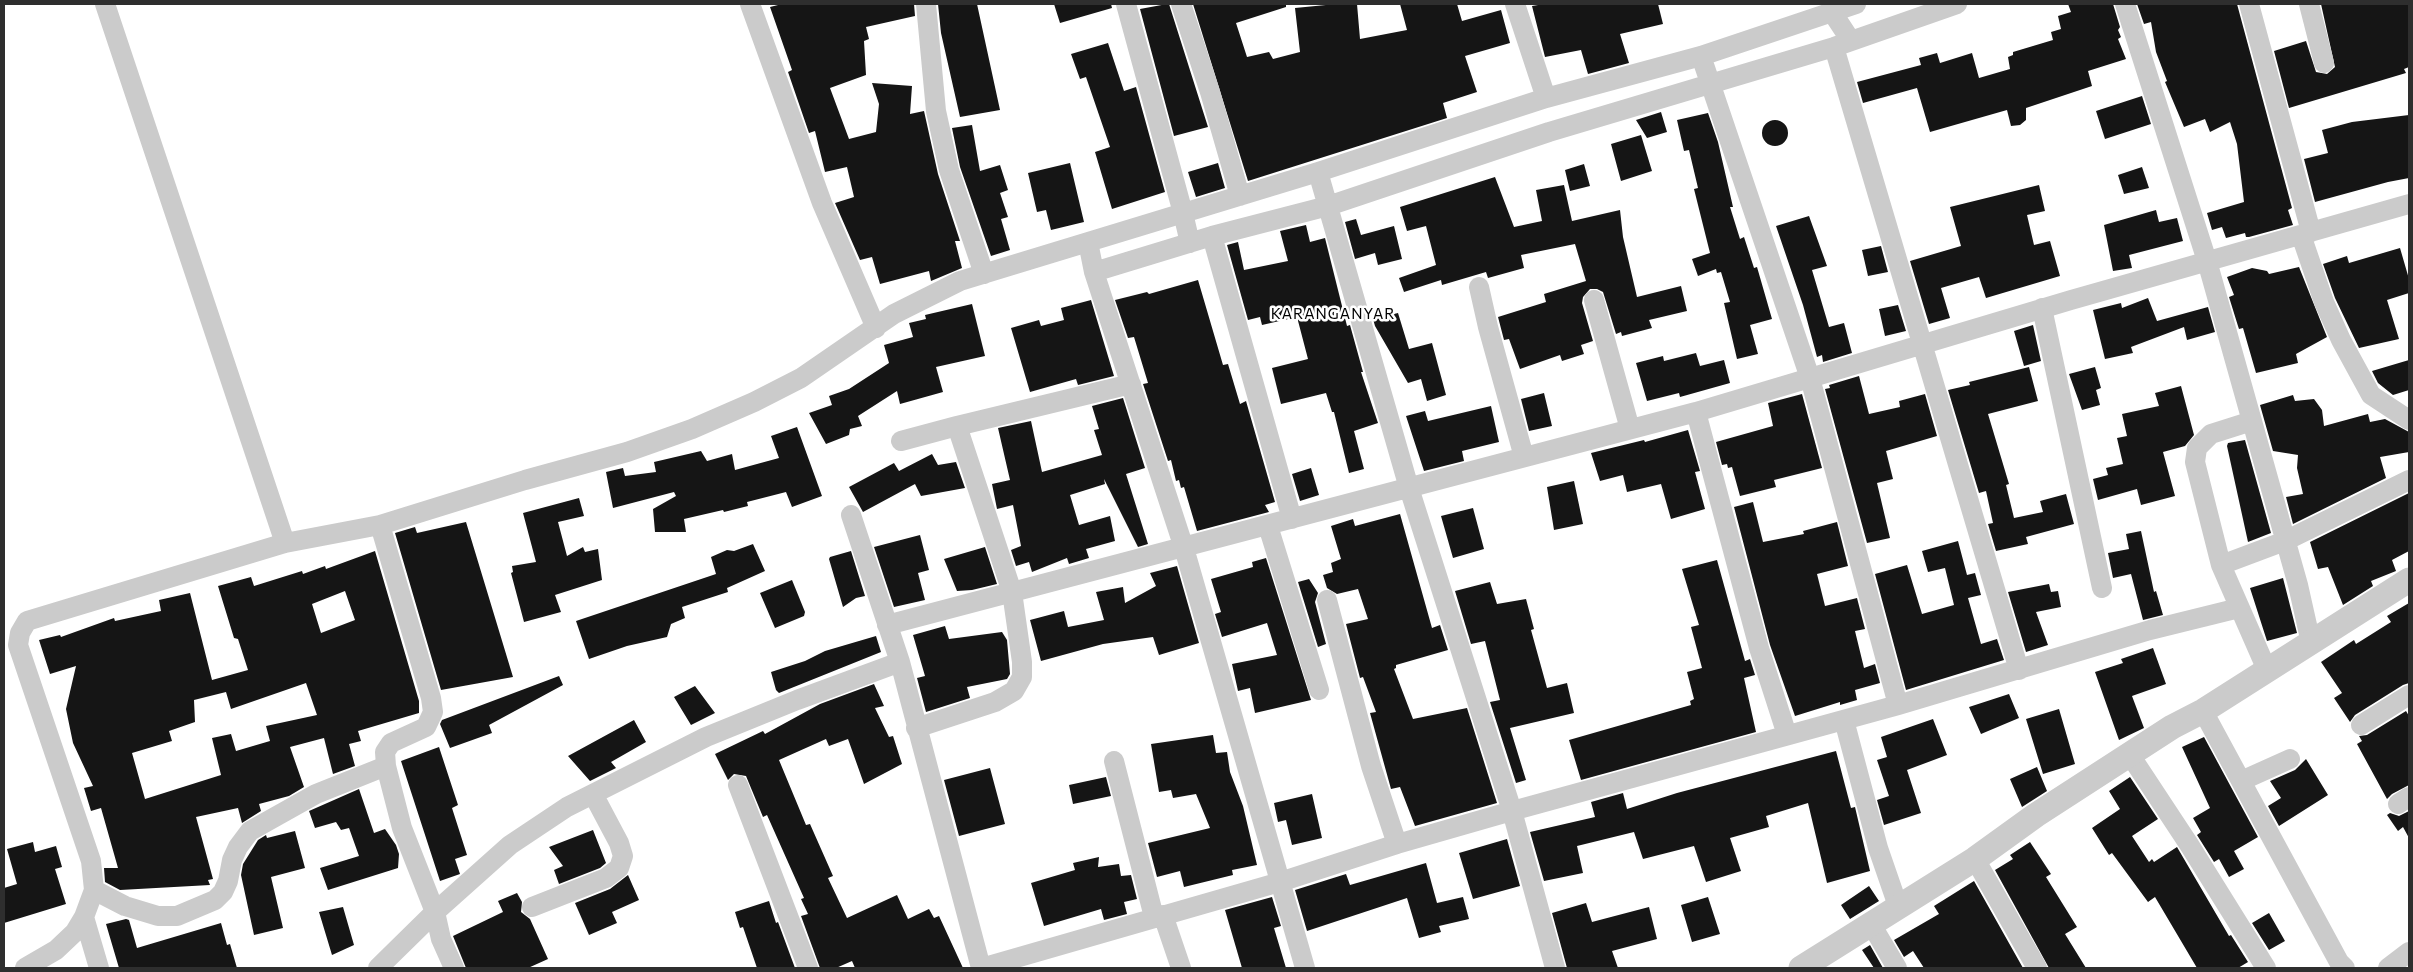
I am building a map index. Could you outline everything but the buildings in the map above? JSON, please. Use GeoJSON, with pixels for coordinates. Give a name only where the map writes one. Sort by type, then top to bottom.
{"type":"FeatureCollection","features":[{"type":"Feature","properties":{"kind":"street"},"geometry":{"type":"LineString","coordinates":[[106,4],[285,543]]}},
{"type":"Feature","properties":{"kind":"street"},"geometry":{"type":"LineString","coordinates":[[750,4],[822,203],[876,328]]}},
{"type":"Feature","properties":{"kind":"street"},"geometry":{"type":"LineString","coordinates":[[926,4],[936,111],[949,170],[984,274]]}},
{"type":"Feature","properties":{"kind":"street"},"geometry":{"type":"LineString","coordinates":[[1181,4],[1210,92],[1240,196]]}},
{"type":"Feature","properties":{"kind":"street"},"geometry":{"type":"LineString","coordinates":[[1515,4],[1546,98]]}},
{"type":"Feature","properties":{"kind":"street"},"geometry":{"type":"LineString","coordinates":[[25,968],[56,950],[75,932],[84,917],[94,890],[91,862],[18,645],[20,633],[27,621],[285,543],[380,525],[525,480],[627,452],[692,429],[754,402],[800,378],[894,314],[960,281],[984,274],[1190,243],[1212,236],[1546,98],[1706,70],[1833,25],[1856,4]]}},
{"type":"Feature","properties":{"kind":"street"},"geometry":{"type":"LineString","coordinates":[[1091,257],[1184,213],[1240,196],[1323,189],[1549,132],[1706,70],[1833,25],[1957,4]]}},
{"type":"Feature","properties":{"kind":"street"},"geometry":{"type":"LineString","coordinates":[[2125,4],[2207,261],[2285,541],[2311,643]]}},
{"type":"Feature","properties":{"kind":"street"},"geometry":{"type":"LineString","coordinates":[[2249,4],[2324,302],[2341,340],[2371,395],[2409,420]]}},
{"type":"Feature","properties":{"kind":"street"},"geometry":{"type":"LineString","coordinates":[[2309,4],[2324,63]]}},
{"type":"Feature","properties":{"kind":"street"},"geometry":{"type":"LineString","coordinates":[[1130,5],[1184,213],[1190,243]]}},
{"type":"Feature","properties":{"kind":"street"},"geometry":{"type":"LineString","coordinates":[[1833,25],[1961,480],[2019,670]]}},
{"type":"Feature","properties":{"kind":"street"},"geometry":{"type":"LineString","coordinates":[[1706,70],[1810,378],[1898,705]]}},
{"type":"Feature","properties":{"kind":"street"},"geometry":{"type":"LineString","coordinates":[[1323,189],[1409,488],[1512,811],[1555,968]]}},
{"type":"Feature","properties":{"kind":"street"},"geometry":{"type":"LineString","coordinates":[[887,625],[1696,412],[2042,308],[2409,204]]}},
{"type":"Feature","properties":{"kind":"street"},"geometry":{"type":"LineString","coordinates":[[1212,236],[1292,519]]}},
{"type":"Feature","properties":{"kind":"street"},"geometry":{"type":"LineString","coordinates":[[1091,257],[1184,548],[1305,968]]}},
{"type":"Feature","properties":{"kind":"street"},"geometry":{"type":"LineString","coordinates":[[1479,287],[1524,458]]}},
{"type":"Feature","properties":{"kind":"street"},"geometry":{"type":"LineString","coordinates":[[1594,300],[1630,430]]}},
{"type":"Feature","properties":{"kind":"street"},"geometry":{"type":"LineString","coordinates":[[2042,308],[2102,588]]}},
{"type":"Feature","properties":{"kind":"street"},"geometry":{"type":"LineString","coordinates":[[901,441],[1131,384]]}},
{"type":"Feature","properties":{"kind":"street"},"geometry":{"type":"LineString","coordinates":[[1696,412],[1757,639],[1787,736]]}},
{"type":"Feature","properties":{"kind":"street"},"geometry":{"type":"LineString","coordinates":[[2252,421],[2211,434],[2197,448],[2195,462],[2221,565],[2267,670]]}},
{"type":"Feature","properties":{"kind":"street"},"geometry":{"type":"LineString","coordinates":[[916,728],[995,702],[1014,691],[1022,677],[1012,592],[957,426]]}},
{"type":"Feature","properties":{"kind":"street"},"geometry":{"type":"LineString","coordinates":[[2221,565],[2285,541],[2409,480]]}},
{"type":"Feature","properties":{"kind":"street"},"geometry":{"type":"LineString","coordinates":[[851,515],[900,662],[981,968],[1280,882],[1397,844],[1512,811],[1898,705],[2150,630],[2239,608]]}},
{"type":"Feature","properties":{"kind":"street"},"geometry":{"type":"LineString","coordinates":[[380,525],[431,698],[433,712],[426,727],[391,743],[384,752],[386,766],[402,828],[435,912],[441,939],[454,968]]}},
{"type":"Feature","properties":{"kind":"street"},"geometry":{"type":"LineString","coordinates":[[1268,526],[1319,690]]}},
{"type":"Feature","properties":{"kind":"street"},"geometry":{"type":"LineString","coordinates":[[1801,968],[1975,859],[2044,810],[2172,727],[2203,711],[2409,582]]}},
{"type":"Feature","properties":{"kind":"street"},"geometry":{"type":"LineString","coordinates":[[1327,600],[1371,766],[1397,844]]}},
{"type":"Feature","properties":{"kind":"street"},"geometry":{"type":"LineString","coordinates":[[378,968],[435,912],[510,845],[567,807],[706,737],[796,700],[900,662]]}},
{"type":"Feature","properties":{"kind":"street"},"geometry":{"type":"LineString","coordinates":[[2361,725],[2409,695]]}},
{"type":"Feature","properties":{"kind":"street"},"geometry":{"type":"LineString","coordinates":[[2203,711],[2339,962],[2345,968]]}},
{"type":"Feature","properties":{"kind":"street"},"geometry":{"type":"LineString","coordinates":[[1844,720],[1878,848],[1898,906]]}},
{"type":"Feature","properties":{"kind":"street"},"geometry":{"type":"LineString","coordinates":[[2130,755],[2190,846],[2266,968]]}},
{"type":"Feature","properties":{"kind":"street"},"geometry":{"type":"LineString","coordinates":[[2241,781],[2290,759]]}},
{"type":"Feature","properties":{"kind":"street"},"geometry":{"type":"LineString","coordinates":[[1114,761],[1159,916],[1180,968]]}},
{"type":"Feature","properties":{"kind":"street"},"geometry":{"type":"LineString","coordinates":[[94,890],[125,906],[158,916],[177,916],[215,900],[223,892],[235,854],[250,831],[316,794],[386,766]]}},
{"type":"Feature","properties":{"kind":"street"},"geometry":{"type":"LineString","coordinates":[[738,785],[808,968]]}},
{"type":"Feature","properties":{"kind":"street"},"geometry":{"type":"LineString","coordinates":[[532,907],[606,878],[619,868],[623,856],[619,843],[593,794]]}},
{"type":"Feature","properties":{"kind":"street"},"geometry":{"type":"LineString","coordinates":[[1975,859],[2037,968]]}},
{"type":"Feature","properties":{"kind":"street"},"geometry":{"type":"LineString","coordinates":[[84,917],[99,968]]}},
{"type":"Feature","properties":{"kind":"street"},"geometry":{"type":"LineString","coordinates":[[1870,924],[1897,968]]}},
{"type":"Feature","properties":{"kind":"street"},"geometry":{"type":"LineString","coordinates":[[2388,968],[2409,952]]}},
{"type":"Feature","properties":{"kind":"district","name":"KARANGANYAR"},"geometry":{"type":"Point","coordinates":[1333,314]}}]}
